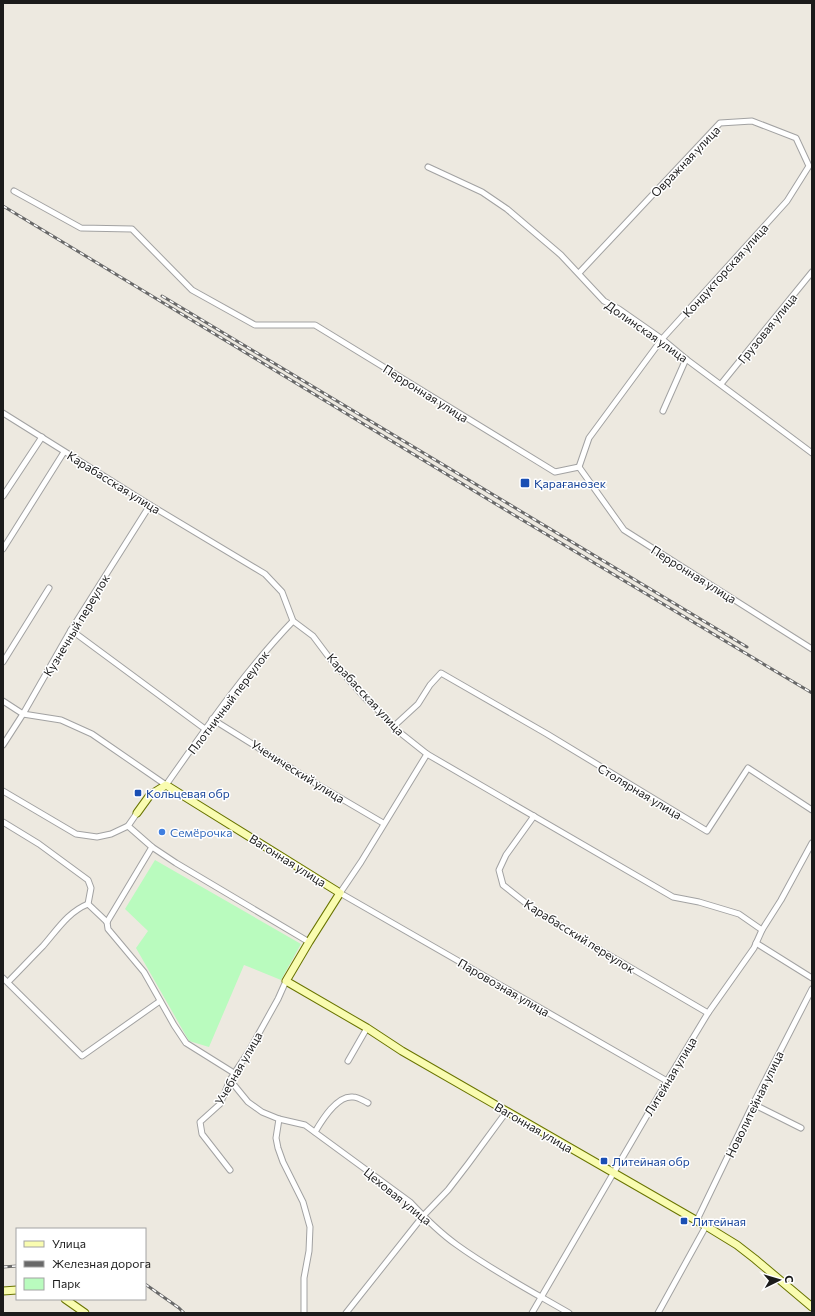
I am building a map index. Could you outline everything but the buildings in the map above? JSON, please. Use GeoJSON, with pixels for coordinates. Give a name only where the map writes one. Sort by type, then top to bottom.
{"type":"FeatureCollection","features":[{"type":"Feature","properties":{"kind":"street","name":"Овражная улица"},"geometry":{"type":"LineString","coordinates":[[580,273],[720,124],[752,121],[796,138],[809,166],[787,201]]}},
{"type":"Feature","properties":{"kind":"street","name":"Долинская улица"},"geometry":{"type":"LineString","coordinates":[[428,167],[482,192],[501,205],[561,255],[580,273],[604,301],[619,309],[662,339],[686,359],[812,453]]}},
{"type":"Feature","properties":{"kind":"street","name":"Перронная улица"},"geometry":{"type":"LineString","coordinates":[[14,191],[81,228],[132,229],[192,290],[255,325],[315,325],[555,472],[579,467],[624,530],[812,649]]}},
{"type":"Feature","properties":{"kind":"street","name":"Кондукторская улица"},"geometry":{"type":"LineString","coordinates":[[579,467],[589,438],[662,339],[787,201]]}},
{"type":"Feature","properties":{"kind":"street","name":"Грузовая улица"},"geometry":{"type":"LineString","coordinates":[[721,384],[812,272]]}},
{"type":"Feature","properties":{"kind":"street"},"geometry":{"type":"LineString","coordinates":[[663,411],[686,359]]}},
{"type":"Feature","properties":{"kind":"street","name":"Карабасская улица"},"geometry":{"type":"LineString","coordinates":[[3,413],[150,505],[265,574],[282,592],[293,621],[313,636],[331,660],[393,727],[426,754],[673,897],[726,909],[739,914],[762,930]]}},
{"type":"Feature","properties":{"kind":"street"},"geometry":{"type":"LineString","coordinates":[[3,496],[42,438]]}},
{"type":"Feature","properties":{"kind":"street"},"geometry":{"type":"LineString","coordinates":[[3,549],[64,452]]}},
{"type":"Feature","properties":{"kind":"street","name":"Кузнечный переулок"},"geometry":{"type":"LineString","coordinates":[[3,745],[23,714],[71,630],[150,505]]}},
{"type":"Feature","properties":{"kind":"street"},"geometry":{"type":"LineString","coordinates":[[3,662],[49,588]]}},
{"type":"Feature","properties":{"kind":"street","name":"Плотничный переулок"},"geometry":{"type":"LineString","coordinates":[[166,785],[212,718],[274,641],[293,621]]}},
{"type":"Feature","properties":{"kind":"street"},"geometry":{"type":"LineString","coordinates":[[71,630],[205,729]]}},
{"type":"Feature","properties":{"kind":"street","name":"Столярная улица"},"geometry":{"type":"LineString","coordinates":[[393,727],[418,704],[430,685],[441,674],[546,734],[708,831],[748,768],[812,810]]}},
{"type":"Feature","properties":{"kind":"street"},"geometry":{"type":"LineString","coordinates":[[3,701],[23,714],[62,720],[92,734],[166,785],[150,795],[128,826],[111,834],[97,837],[76,834],[3,791]]}},
{"type":"Feature","properties":{"kind":"street","name":"Ученический улица"},"geometry":{"type":"LineString","coordinates":[[212,718],[383,823]]}},
{"type":"Feature","properties":{"kind":"street"},"geometry":{"type":"LineString","coordinates":[[340,893],[361,862],[383,823],[426,754]]}},
{"type":"Feature","properties":{"kind":"street","name":"Вагонная улица"},"geometry":{"type":"LineString","coordinates":[[166,785],[340,893],[286,980],[367,1028],[402,1051],[697,1220],[737,1245],[812,1307]]}},
{"type":"Feature","properties":{"kind":"street","name":"Карабасский переулок"},"geometry":{"type":"LineString","coordinates":[[534,816],[506,855],[499,870],[503,885],[532,908],[573,934],[708,1013]]}},
{"type":"Feature","properties":{"kind":"street"},"geometry":{"type":"LineString","coordinates":[[3,822],[39,844],[88,880],[91,888],[88,904]]}},
{"type":"Feature","properties":{"kind":"street"},"geometry":{"type":"LineString","coordinates":[[128,826],[152,847],[176,864],[309,942]]}},
{"type":"Feature","properties":{"kind":"street","name":"Литейная улица"},"geometry":{"type":"LineString","coordinates":[[532,1313],[708,1013],[756,944],[762,930],[781,900],[812,843]]}},
{"type":"Feature","properties":{"kind":"street"},"geometry":{"type":"LineString","coordinates":[[107,922],[152,847]]}},
{"type":"Feature","properties":{"kind":"street","name":"Паровозная улица"},"geometry":{"type":"LineString","coordinates":[[340,893],[667,1081]]}},
{"type":"Feature","properties":{"kind":"street"},"geometry":{"type":"LineString","coordinates":[[88,904],[107,922],[108,929],[144,972],[186,1043],[234,1073]]}},
{"type":"Feature","properties":{"kind":"street"},"geometry":{"type":"LineString","coordinates":[[8,982],[65,919],[81,907],[88,904]]}},
{"type":"Feature","properties":{"kind":"street"},"geometry":{"type":"LineString","coordinates":[[756,944],[812,978]]}},
{"type":"Feature","properties":{"kind":"street"},"geometry":{"type":"LineString","coordinates":[[3,978],[82,1056],[160,1001]]}},
{"type":"Feature","properties":{"kind":"street","name":"Учебная улица"},"geometry":{"type":"LineString","coordinates":[[230,1170],[202,1134],[200,1122],[220,1104],[230,1080],[249,1051],[278,999],[286,980]]}},
{"type":"Feature","properties":{"kind":"street","name":"Новолитейная улица"},"geometry":{"type":"LineString","coordinates":[[697,1220],[753,1104],[812,989]]}},
{"type":"Feature","properties":{"kind":"street"},"geometry":{"type":"LineString","coordinates":[[348,1061],[367,1028]]}},
{"type":"Feature","properties":{"kind":"street","name":"Цеховая улица"},"geometry":{"type":"LineString","coordinates":[[230,1080],[248,1102],[262,1112],[279,1119],[305,1125],[410,1202],[423,1216],[456,1244],[499,1273],[569,1313]]}},
{"type":"Feature","properties":{"kind":"street"},"geometry":{"type":"LineString","coordinates":[[315,1132],[326,1113],[344,1099],[353,1097],[368,1102]]}},
{"type":"Feature","properties":{"kind":"street"},"geometry":{"type":"LineString","coordinates":[[753,1104],[801,1128]]}},
{"type":"Feature","properties":{"kind":"street"},"geometry":{"type":"LineString","coordinates":[[346,1313],[423,1216],[448,1190],[507,1111]]}},
{"type":"Feature","properties":{"kind":"street"},"geometry":{"type":"LineString","coordinates":[[279,1119],[276,1138],[278,1148],[283,1162],[303,1202],[310,1227],[309,1251],[304,1278],[304,1313]]}},
{"type":"Feature","properties":{"kind":"street"},"geometry":{"type":"LineString","coordinates":[[658,1313],[706,1226]]}},
{"type":"Feature","properties":{"kind":"street"},"geometry":{"type":"LineString","coordinates":[[3,1291],[16,1290]]}},
{"type":"Feature","properties":{"kind":"street"},"geometry":{"type":"LineString","coordinates":[[66,1300],[85,1313]]}},
{"type":"Feature","properties":{"kind":"green space"},"geometry":{"type":"Polygon","coordinates":[[[155,860],[301,944],[281,980],[244,965],[209,1047],[189,1041],[136,948],[148,931],[125,909],[155,860]]]}},
{"type":"Feature","properties":{"kind":"railway"},"geometry":{"type":"LineString","coordinates":[[3,206],[812,693]]}},
{"type":"Feature","properties":{"kind":"railway"},"geometry":{"type":"LineString","coordinates":[[162,296],[747,647]]}},
{"type":"Feature","properties":{"kind":"railway"},"geometry":{"type":"LineString","coordinates":[[3,1267],[16,1266]]}},
{"type":"Feature","properties":{"kind":"railway"},"geometry":{"type":"LineString","coordinates":[[146,1285],[184,1313]]}},
{"type":"Feature","properties":{"kind":"place","name":"Қарағанөзек"},"geometry":{"type":"Point","coordinates":[525,483]}},
{"type":"Feature","properties":{"kind":"place","name":"Кольцевая обр"},"geometry":{"type":"Point","coordinates":[138,793]}},
{"type":"Feature","properties":{"kind":"place","name":"Семёрочка"},"geometry":{"type":"Point","coordinates":[162,832]}},
{"type":"Feature","properties":{"kind":"place","name":"Литейная обр"},"geometry":{"type":"Point","coordinates":[604,1161]}},
{"type":"Feature","properties":{"kind":"place","name":"Литейная"},"geometry":{"type":"Point","coordinates":[684,1221]}}]}
